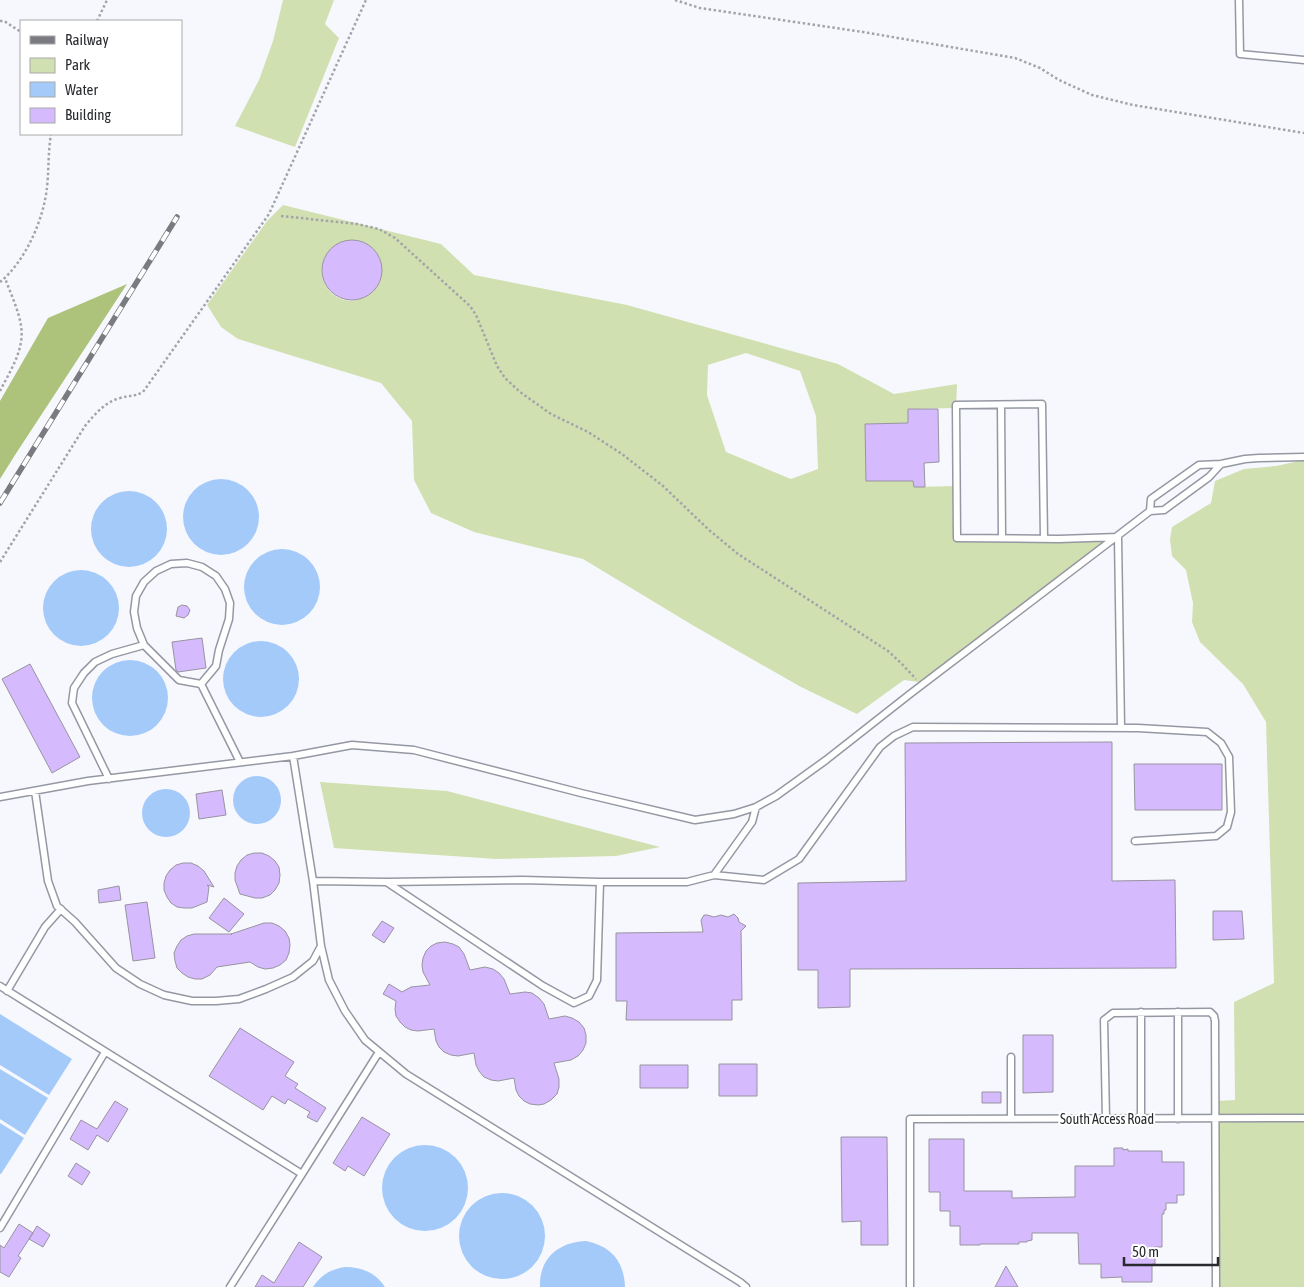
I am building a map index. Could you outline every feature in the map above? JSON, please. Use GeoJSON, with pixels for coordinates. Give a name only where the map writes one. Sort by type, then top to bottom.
{"type":"FeatureCollection","features":[{"type":"Feature","properties":{"kind":"lane"},"geometry":{"type":"LineString","coordinates":[[1239,0],[1240,54],[1304,60]]}},
{"type":"Feature","properties":{"kind":"lane"},"geometry":{"type":"LineString","coordinates":[[1044,538],[1042,404],[956,405],[956,538],[1059,539],[1118,537]]}},
{"type":"Feature","properties":{"kind":"lane"},"geometry":{"type":"LineString","coordinates":[[1001,405],[1002,538]]}},
{"type":"Feature","properties":{"kind":"lane"},"geometry":{"type":"LineString","coordinates":[[1150,511],[1151,499],[1199,465],[1252,459],[1304,457]]}},
{"type":"Feature","properties":{"kind":"lane"},"geometry":{"type":"LineString","coordinates":[[0,797],[109,779],[293,756],[352,745],[414,750],[695,820],[734,814],[756,807],[776,796],[826,760],[1150,511],[1164,510],[1209,477],[1221,464]]}},
{"type":"Feature","properties":{"kind":"lane"},"geometry":{"type":"LineString","coordinates":[[1118,537],[1121,728]]}},
{"type":"Feature","properties":{"kind":"lane"},"geometry":{"type":"LineString","coordinates":[[187,563],[202,567],[216,576],[225,589],[230,603],[230,619],[219,650],[216,666],[201,684],[179,680],[144,645],[137,628],[134,612],[136,596],[144,582],[156,571],[171,564],[187,563]]}},
{"type":"Feature","properties":{"kind":"lane"},"geometry":{"type":"LineString","coordinates":[[109,779],[72,703],[74,688],[84,672],[95,662],[112,654],[144,645]]}},
{"type":"Feature","properties":{"kind":"lane"},"geometry":{"type":"LineString","coordinates":[[201,684],[240,762]]}},
{"type":"Feature","properties":{"kind":"lane"},"geometry":{"type":"LineString","coordinates":[[312,881],[522,880],[687,882],[714,875],[764,880],[798,859],[880,747],[894,736],[913,727],[1121,728],[1206,732],[1221,743],[1229,757],[1231,812],[1227,827],[1216,836],[1135,841]]}},
{"type":"Feature","properties":{"kind":"lane"},"geometry":{"type":"LineString","coordinates":[[293,756],[321,946],[329,980],[365,1040],[406,1074],[732,1276],[746,1287]]}},
{"type":"Feature","properties":{"kind":"lane"},"geometry":{"type":"LineString","coordinates":[[35,791],[48,881],[57,906],[75,922],[116,968],[140,984],[164,995],[192,1001],[238,999],[293,977],[312,961],[321,946]]}},
{"type":"Feature","properties":{"kind":"lane"},"geometry":{"type":"LineString","coordinates":[[714,875],[752,822],[756,807]]}},
{"type":"Feature","properties":{"kind":"lane"},"geometry":{"type":"LineString","coordinates":[[387,882],[543,986],[574,1003],[589,996],[597,980],[600,882]]}},
{"type":"Feature","properties":{"kind":"lane"},"geometry":{"type":"LineString","coordinates":[[7,991],[45,927],[61,909]]}},
{"type":"Feature","properties":{"kind":"lane"},"geometry":{"type":"LineString","coordinates":[[0,986],[302,1174]]}},
{"type":"Feature","properties":{"kind":"lane"},"geometry":{"type":"LineString","coordinates":[[1106,1119],[1104,1020],[1113,1012],[1210,1012],[1214,1016],[1216,1287]]}},
{"type":"Feature","properties":{"kind":"lane"},"geometry":{"type":"LineString","coordinates":[[1141,1012],[1141,1119]]}},
{"type":"Feature","properties":{"kind":"lane"},"geometry":{"type":"LineString","coordinates":[[1178,1012],[1178,1119]]}},
{"type":"Feature","properties":{"kind":"lane"},"geometry":{"type":"LineString","coordinates":[[0,1228],[105,1052]]}},
{"type":"Feature","properties":{"kind":"lane"},"geometry":{"type":"LineString","coordinates":[[230,1287],[380,1052]]}},
{"type":"Feature","properties":{"kind":"lane"},"geometry":{"type":"LineString","coordinates":[[1011,1058],[1011,1119]]}},
{"type":"Feature","properties":{"kind":"lane","name":"South Access Road"},"geometry":{"type":"LineString","coordinates":[[910,1287],[910,1119],[1304,1118]]}},
{"type":"Feature","properties":{"kind":"path"},"geometry":{"type":"LineString","coordinates":[[97,20],[107,0]]}},
{"type":"Feature","properties":{"kind":"path"},"geometry":{"type":"LineString","coordinates":[[0,562],[85,426],[108,403],[144,392],[265,222],[366,0]]}},
{"type":"Feature","properties":{"kind":"path"},"geometry":{"type":"LineString","coordinates":[[675,0],[700,8],[863,32],[1015,58],[1040,68],[1059,80],[1092,95],[1133,105],[1304,133]]}},
{"type":"Feature","properties":{"kind":"path"},"geometry":{"type":"LineString","coordinates":[[0,21],[20,31]]}},
{"type":"Feature","properties":{"kind":"path"},"geometry":{"type":"LineString","coordinates":[[0,282],[22,258],[43,210],[47,189],[51,135]]}},
{"type":"Feature","properties":{"kind":"path"},"geometry":{"type":"LineString","coordinates":[[281,216],[357,224],[379,229],[395,238],[470,306],[476,315],[497,366],[505,378],[520,392],[551,414],[588,432],[622,454],[663,486],[709,530],[738,554],[888,651],[912,673],[921,686]]}},
{"type":"Feature","properties":{"kind":"path"},"geometry":{"type":"LineString","coordinates":[[0,391],[14,366],[22,336],[21,325],[5,278]]}},
{"type":"Feature","properties":{"kind":"green space"},"geometry":{"type":"Polygon","coordinates":[[[283,0],[334,0],[325,24],[339,38],[295,147],[235,126],[259,80],[273,41],[283,0]]]}},
{"type":"Feature","properties":{"kind":"green space"},"geometry":{"type":"Polygon","coordinates":[[[283,205],[441,244],[474,275],[627,305],[838,364],[894,394],[957,384],[956,408],[908,409],[908,423],[866,424],[866,481],[913,481],[914,487],[956,486],[957,537],[1118,537],[926,683],[904,680],[857,714],[801,687],[694,626],[583,559],[474,532],[431,513],[414,480],[412,421],[381,383],[238,339],[221,327],[207,305],[267,221],[283,205]],[[349,240],[334,247],[325,257],[322,268],[323,280],[329,290],[338,298],[349,301],[363,298],[373,291],[381,275],[381,264],[376,253],[368,245],[349,240]],[[746,353],[708,365],[707,395],[726,452],[791,479],[818,469],[816,416],[800,371],[746,353]]]}},
{"type":"Feature","properties":{"kind":"green space"},"geometry":{"type":"Polygon","coordinates":[[[127,284],[0,479],[0,401],[48,318],[127,284]]]}},
{"type":"Feature","properties":{"kind":"green space"},"geometry":{"type":"Polygon","coordinates":[[[1304,460],[1304,1287],[1216,1287],[1216,1101],[1235,1100],[1234,1002],[1274,983],[1266,722],[1243,684],[1200,642],[1192,622],[1193,603],[1186,570],[1172,556],[1170,539],[1172,527],[1211,503],[1215,481],[1244,469],[1276,466],[1304,460]]]}},
{"type":"Feature","properties":{"kind":"green space"},"geometry":{"type":"Polygon","coordinates":[[[320,782],[447,791],[660,847],[616,856],[496,859],[334,848],[320,782]]]}},
{"type":"Feature","properties":{"kind":"water"},"geometry":{"type":"Polygon","coordinates":[[[221,479],[236,482],[248,490],[256,502],[259,517],[256,532],[248,544],[236,552],[221,555],[206,552],[194,544],[186,532],[183,517],[186,502],[194,490],[206,482],[221,479]]]}},
{"type":"Feature","properties":{"kind":"water"},"geometry":{"type":"Polygon","coordinates":[[[129,491],[144,494],[156,502],[164,514],[167,529],[164,544],[156,556],[144,564],[129,567],[114,564],[102,556],[94,544],[91,529],[94,514],[102,502],[114,494],[129,491]]]}},
{"type":"Feature","properties":{"kind":"water"},"geometry":{"type":"Polygon","coordinates":[[[282,549],[297,552],[309,560],[317,572],[320,587],[317,602],[309,614],[297,622],[282,625],[267,622],[255,614],[247,602],[244,587],[247,572],[255,560],[267,552],[282,549]]]}},
{"type":"Feature","properties":{"kind":"water"},"geometry":{"type":"Polygon","coordinates":[[[81,570],[96,573],[108,581],[116,593],[119,608],[116,623],[108,635],[96,643],[81,646],[66,643],[54,635],[46,623],[43,608],[46,593],[54,581],[66,573],[81,570]]]}},
{"type":"Feature","properties":{"kind":"water"},"geometry":{"type":"Polygon","coordinates":[[[261,641],[276,644],[288,652],[296,664],[299,679],[296,694],[288,706],[276,714],[261,717],[246,714],[234,706],[226,694],[223,679],[226,664],[234,652],[246,644],[261,641]]]}},
{"type":"Feature","properties":{"kind":"water"},"geometry":{"type":"Polygon","coordinates":[[[130,660],[145,663],[157,671],[165,683],[168,698],[165,713],[157,725],[145,733],[130,736],[115,733],[103,725],[95,713],[92,698],[95,683],[103,671],[115,663],[130,660]]]}},
{"type":"Feature","properties":{"kind":"water"},"geometry":{"type":"Polygon","coordinates":[[[257,776],[266,778],[274,783],[279,791],[281,800],[279,809],[274,817],[266,822],[257,824],[248,822],[240,817],[235,809],[233,800],[235,791],[240,783],[248,778],[257,776]]]}},
{"type":"Feature","properties":{"kind":"water"},"geometry":{"type":"Polygon","coordinates":[[[166,789],[175,791],[183,796],[188,804],[190,813],[188,822],[183,830],[175,835],[166,837],[157,835],[149,830],[144,822],[142,813],[144,804],[149,796],[157,791],[166,789]]]}},
{"type":"Feature","properties":{"kind":"water"},"geometry":{"type":"Polygon","coordinates":[[[0,1014],[72,1059],[49,1095],[0,1065],[0,1014]]]}},
{"type":"Feature","properties":{"kind":"water"},"geometry":{"type":"Polygon","coordinates":[[[0,1069],[48,1098],[25,1135],[0,1119],[0,1069]]]}},
{"type":"Feature","properties":{"kind":"water"},"geometry":{"type":"Polygon","coordinates":[[[0,1123],[24,1138],[1,1174],[0,1174],[0,1123]]]}},
{"type":"Feature","properties":{"kind":"water"},"geometry":{"type":"Polygon","coordinates":[[[425,1145],[441,1149],[455,1158],[464,1172],[468,1188],[464,1204],[455,1218],[441,1227],[425,1231],[409,1227],[395,1218],[386,1204],[382,1188],[386,1172],[395,1158],[409,1149],[425,1145]]]}},
{"type":"Feature","properties":{"kind":"water"},"geometry":{"type":"Polygon","coordinates":[[[502,1193],[518,1197],[532,1206],[541,1220],[545,1236],[541,1252],[532,1266],[518,1275],[502,1279],[486,1275],[472,1266],[463,1252],[459,1236],[463,1220],[472,1206],[486,1197],[502,1193]]]}},
{"type":"Feature","properties":{"kind":"water"},"geometry":{"type":"Polygon","coordinates":[[[586,1241],[595,1243],[614,1256],[622,1270],[625,1287],[540,1287],[543,1268],[552,1254],[559,1248],[576,1242],[586,1241]]]}},
{"type":"Feature","properties":{"kind":"water"},"geometry":{"type":"Polygon","coordinates":[[[345,1267],[357,1268],[368,1272],[385,1287],[313,1287],[327,1273],[345,1267]]]}},
{"type":"Feature","properties":{"kind":"building"},"geometry":{"type":"Polygon","coordinates":[[[352,240],[369,245],[377,253],[382,270],[377,287],[369,295],[352,300],[335,295],[327,287],[322,270],[327,253],[335,245],[352,240]]]}},
{"type":"Feature","properties":{"kind":"building"},"geometry":{"type":"Polygon","coordinates":[[[908,409],[938,409],[939,462],[924,463],[925,487],[914,487],[913,481],[866,481],[865,424],[908,423],[908,409]]]}},
{"type":"Feature","properties":{"kind":"building"},"geometry":{"type":"Polygon","coordinates":[[[182,605],[187,606],[190,610],[184,618],[176,616],[178,607],[182,605]]]}},
{"type":"Feature","properties":{"kind":"building"},"geometry":{"type":"Polygon","coordinates":[[[202,638],[206,668],[178,672],[176,670],[172,642],[202,638]]]}},
{"type":"Feature","properties":{"kind":"building"},"geometry":{"type":"Polygon","coordinates":[[[30,664],[80,757],[52,773],[2,679],[30,664]]]}},
{"type":"Feature","properties":{"kind":"building"},"geometry":{"type":"Polygon","coordinates":[[[1112,742],[1112,881],[1175,880],[1176,968],[850,969],[850,1007],[818,1008],[818,970],[798,970],[798,883],[906,881],[905,743],[1112,742]]]}},
{"type":"Feature","properties":{"kind":"building"},"geometry":{"type":"Polygon","coordinates":[[[1134,764],[1222,764],[1222,810],[1135,810],[1134,764]]]}},
{"type":"Feature","properties":{"kind":"building"},"geometry":{"type":"Polygon","coordinates":[[[222,790],[226,815],[199,819],[196,794],[222,790]]]}},
{"type":"Feature","properties":{"kind":"building"},"geometry":{"type":"Polygon","coordinates":[[[262,853],[269,856],[279,867],[279,883],[270,895],[262,898],[240,894],[235,880],[237,866],[241,860],[247,855],[262,853]]]}},
{"type":"Feature","properties":{"kind":"building"},"geometry":{"type":"Polygon","coordinates":[[[191,863],[198,866],[204,871],[214,887],[207,885],[209,887],[207,902],[192,908],[177,907],[171,903],[164,890],[166,876],[170,870],[176,865],[191,863]]]}},
{"type":"Feature","properties":{"kind":"building"},"geometry":{"type":"Polygon","coordinates":[[[119,886],[121,900],[99,903],[98,890],[119,886]]]}},
{"type":"Feature","properties":{"kind":"building"},"geometry":{"type":"Polygon","coordinates":[[[224,898],[244,914],[229,932],[209,918],[224,898]]]}},
{"type":"Feature","properties":{"kind":"building"},"geometry":{"type":"Polygon","coordinates":[[[147,902],[155,958],[133,961],[125,905],[147,902]]]}},
{"type":"Feature","properties":{"kind":"building"},"geometry":{"type":"Polygon","coordinates":[[[1213,911],[1242,911],[1244,939],[1213,940],[1213,911]]]}},
{"type":"Feature","properties":{"kind":"building"},"geometry":{"type":"Polygon","coordinates":[[[734,914],[739,922],[746,926],[741,931],[742,1000],[732,1000],[732,1020],[626,1020],[627,1001],[616,1001],[616,933],[703,932],[701,920],[704,915],[728,917],[734,914]]]}},
{"type":"Feature","properties":{"kind":"building"},"geometry":{"type":"Polygon","coordinates":[[[382,921],[394,928],[384,943],[372,935],[382,921]]]}},
{"type":"Feature","properties":{"kind":"building"},"geometry":{"type":"Polygon","coordinates":[[[264,923],[272,923],[285,931],[289,938],[289,953],[286,960],[273,968],[265,969],[250,962],[217,967],[210,975],[202,979],[188,977],[177,968],[174,953],[181,940],[187,936],[194,934],[231,934],[264,923]]]}},
{"type":"Feature","properties":{"kind":"building"},"geometry":{"type":"Polygon","coordinates":[[[445,942],[459,947],[470,970],[485,967],[499,973],[504,979],[510,994],[525,992],[532,993],[539,998],[544,1004],[549,1019],[565,1016],[579,1022],[584,1028],[586,1043],[578,1056],[571,1060],[554,1063],[559,1079],[559,1087],[557,1094],[551,1100],[538,1105],[524,1101],[516,1090],[514,1078],[498,1081],[484,1077],[476,1065],[474,1053],[458,1056],[451,1055],[439,1047],[434,1029],[411,1030],[400,1022],[396,1016],[396,1001],[383,994],[389,984],[402,992],[411,987],[430,985],[423,972],[423,958],[431,946],[445,942]]]}},
{"type":"Feature","properties":{"kind":"building"},"geometry":{"type":"Polygon","coordinates":[[[240,1028],[294,1062],[285,1076],[298,1084],[295,1088],[326,1108],[317,1122],[307,1117],[310,1112],[288,1099],[285,1104],[272,1096],[263,1110],[209,1076],[240,1028]]]}},
{"type":"Feature","properties":{"kind":"building"},"geometry":{"type":"Polygon","coordinates":[[[1023,1035],[1053,1035],[1053,1092],[1023,1093],[1023,1035]]]}},
{"type":"Feature","properties":{"kind":"building"},"geometry":{"type":"Polygon","coordinates":[[[719,1064],[757,1064],[757,1096],[719,1096],[719,1064]]]}},
{"type":"Feature","properties":{"kind":"building"},"geometry":{"type":"Polygon","coordinates":[[[640,1065],[688,1065],[688,1088],[640,1088],[640,1065]]]}},
{"type":"Feature","properties":{"kind":"building"},"geometry":{"type":"Polygon","coordinates":[[[982,1092],[1001,1092],[1001,1103],[982,1103],[982,1092]]]}},
{"type":"Feature","properties":{"kind":"building"},"geometry":{"type":"Polygon","coordinates":[[[115,1101],[128,1109],[108,1142],[97,1135],[88,1150],[70,1139],[81,1120],[97,1129],[115,1101]]]}},
{"type":"Feature","properties":{"kind":"building"},"geometry":{"type":"Polygon","coordinates":[[[362,1117],[390,1134],[364,1176],[348,1166],[345,1171],[333,1163],[362,1117]]]}},
{"type":"Feature","properties":{"kind":"building"},"geometry":{"type":"Polygon","coordinates":[[[841,1137],[887,1137],[888,1245],[861,1245],[861,1221],[842,1222],[841,1137]]]}},
{"type":"Feature","properties":{"kind":"building"},"geometry":{"type":"Polygon","coordinates":[[[929,1139],[964,1139],[964,1191],[1012,1191],[1012,1198],[1075,1197],[1075,1166],[1114,1166],[1114,1148],[1128,1149],[1128,1151],[1162,1151],[1162,1162],[1184,1162],[1184,1195],[1177,1195],[1177,1203],[1166,1203],[1166,1210],[1162,1214],[1162,1247],[1155,1247],[1155,1264],[1152,1264],[1152,1282],[1122,1282],[1122,1277],[1101,1278],[1101,1264],[1079,1264],[1078,1233],[1032,1233],[1032,1240],[1019,1242],[1019,1244],[960,1245],[960,1226],[950,1226],[950,1211],[940,1211],[940,1192],[929,1192],[929,1139]]]}},
{"type":"Feature","properties":{"kind":"building"},"geometry":{"type":"Polygon","coordinates":[[[76,1163],[90,1172],[82,1185],[68,1176],[76,1163]]]}},
{"type":"Feature","properties":{"kind":"building"},"geometry":{"type":"Polygon","coordinates":[[[19,1224],[33,1233],[18,1256],[21,1258],[9,1277],[0,1272],[0,1245],[4,1248],[19,1224]]]}},
{"type":"Feature","properties":{"kind":"building"},"geometry":{"type":"Polygon","coordinates":[[[37,1226],[50,1235],[43,1247],[29,1239],[37,1226]]]}},
{"type":"Feature","properties":{"kind":"building"},"geometry":{"type":"Polygon","coordinates":[[[299,1242],[322,1257],[303,1287],[255,1287],[262,1275],[274,1283],[299,1242]]]}},
{"type":"Feature","properties":{"kind":"building"},"geometry":{"type":"Polygon","coordinates":[[[1006,1266],[1018,1287],[995,1287],[1006,1266]]]}},
{"type":"Feature","properties":{"kind":"railway"},"geometry":{"type":"LineString","coordinates":[[0,503],[177,217]]}}]}
